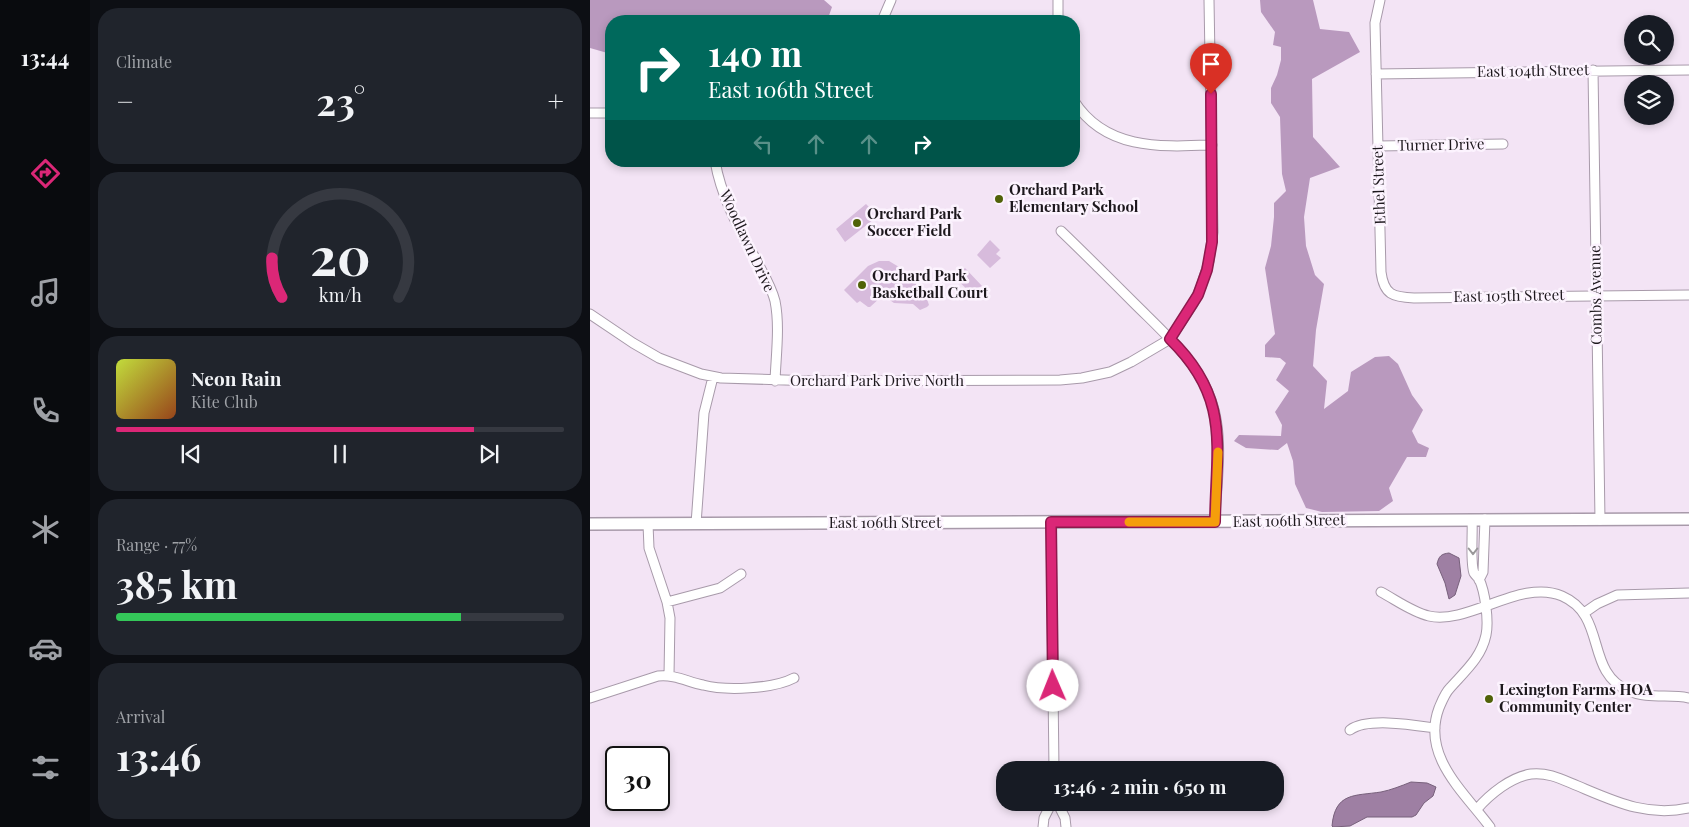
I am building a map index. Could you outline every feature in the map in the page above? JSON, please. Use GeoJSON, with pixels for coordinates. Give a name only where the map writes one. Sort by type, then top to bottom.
{"type":"FeatureCollection","features":[{"type":"Feature","properties":{"kind":"street"},"geometry":{"type":"LineString","coordinates":[[885,15],[891,0]]}},
{"type":"Feature","properties":{"kind":"street"},"geometry":{"type":"LineString","coordinates":[[1058,0],[1058,15]]}},
{"type":"Feature","properties":{"kind":"street"},"geometry":{"type":"LineString","coordinates":[[1170,339],[1198,295],[1209,261],[1212,242],[1209,0]]}},
{"type":"Feature","properties":{"kind":"street","name":"Ethel Street"},"geometry":{"type":"LineString","coordinates":[[1380,0],[1375,23],[1381,272],[1385,288],[1390,294]]}},
{"type":"Feature","properties":{"kind":"street","name":"Combs Avenue"},"geometry":{"type":"LineString","coordinates":[[1593,70],[1600,520]]}},
{"type":"Feature","properties":{"kind":"street","name":"East 104th Street"},"geometry":{"type":"LineString","coordinates":[[1376,74],[1689,70]]}},
{"type":"Feature","properties":{"kind":"street"},"geometry":{"type":"LineString","coordinates":[[1080,108],[1093,124],[1119,139],[1148,145],[1212,145]]}},
{"type":"Feature","properties":{"kind":"street"},"geometry":{"type":"LineString","coordinates":[[590,113],[605,113]]}},
{"type":"Feature","properties":{"kind":"street","name":"Turner Drive"},"geometry":{"type":"LineString","coordinates":[[1378,146],[1503,144]]}},
{"type":"Feature","properties":{"kind":"street","name":"Woodlawn Drive"},"geometry":{"type":"LineString","coordinates":[[716,167],[726,200],[766,278],[774,301],[777,328],[775,381]]}},
{"type":"Feature","properties":{"kind":"street"},"geometry":{"type":"LineString","coordinates":[[1062,231],[1170,339],[1185,355],[1201,378],[1216,418],[1218,456],[1215,522]]}},
{"type":"Feature","properties":{"kind":"street","name":"East 105th Street"},"geometry":{"type":"LineString","coordinates":[[1390,294],[1414,298],[1689,295]]}},
{"type":"Feature","properties":{"kind":"street","name":"Orchard Park Drive North"},"geometry":{"type":"LineString","coordinates":[[590,314],[633,343],[682,367],[712,377],[775,381],[1060,380],[1082,378],[1105,374],[1118,369],[1170,339]]}},
{"type":"Feature","properties":{"kind":"street"},"geometry":{"type":"LineString","coordinates":[[696,524],[704,413],[712,377]]}},
{"type":"Feature","properties":{"kind":"street"},"geometry":{"type":"LineString","coordinates":[[1479,580],[1483,572],[1485,519]]}},
{"type":"Feature","properties":{"kind":"street","name":"East 106th Street"},"geometry":{"type":"LineString","coordinates":[[590,524],[1689,519]]}},
{"type":"Feature","properties":{"kind":"street"},"geometry":{"type":"LineString","coordinates":[[1472,520],[1474,573],[1479,580],[1486,606],[1488,624],[1484,645],[1476,661],[1444,696],[1436,715],[1434,728],[1437,751],[1443,765],[1490,827]]}},
{"type":"Feature","properties":{"kind":"street"},"geometry":{"type":"LineString","coordinates":[[1051,522],[1054,761]]}},
{"type":"Feature","properties":{"kind":"street"},"geometry":{"type":"LineString","coordinates":[[648,524],[650,548],[667,602],[671,633],[669,675]]}},
{"type":"Feature","properties":{"kind":"street"},"geometry":{"type":"LineString","coordinates":[[667,602],[720,588],[741,574]]}},
{"type":"Feature","properties":{"kind":"street"},"geometry":{"type":"LineString","coordinates":[[1381,592],[1417,612],[1430,616],[1451,616],[1534,592],[1561,596],[1584,613],[1592,628],[1602,665],[1612,679],[1623,688],[1641,694],[1689,698]]}},
{"type":"Feature","properties":{"kind":"street"},"geometry":{"type":"LineString","coordinates":[[1584,613],[1602,601],[1617,595],[1689,593]]}},
{"type":"Feature","properties":{"kind":"street"},"geometry":{"type":"LineString","coordinates":[[590,698],[651,677],[669,675],[717,688],[766,687],[783,684],[794,678]]}},
{"type":"Feature","properties":{"kind":"street"},"geometry":{"type":"LineString","coordinates":[[1350,730],[1355,726],[1376,723],[1434,728]]}},
{"type":"Feature","properties":{"kind":"street"},"geometry":{"type":"LineString","coordinates":[[1477,808],[1513,780],[1529,774],[1554,776],[1629,807],[1648,810],[1689,808]]}},
{"type":"Feature","properties":{"kind":"street"},"geometry":{"type":"LineString","coordinates":[[1043,827],[1047,811]]}},
{"type":"Feature","properties":{"kind":"street"},"geometry":{"type":"LineString","coordinates":[[1062,811],[1066,827]]}},
{"type":"Feature","properties":{"kind":"shaded area"},"geometry":{"type":"Polygon","coordinates":[[[590,0],[824,0],[832,7],[829,15],[605,15],[605,52],[590,48],[590,0]]]}},
{"type":"Feature","properties":{"kind":"shaded area"},"geometry":{"type":"Polygon","coordinates":[[[1260,0],[1313,0],[1320,29],[1349,32],[1360,52],[1312,79],[1313,137],[1340,167],[1310,178],[1304,217],[1306,246],[1315,275],[1324,284],[1316,330],[1313,366],[1327,381],[1324,409],[1348,391],[1351,372],[1375,357],[1389,356],[1398,364],[1412,395],[1423,410],[1412,431],[1418,443],[1429,448],[1426,457],[1407,457],[1389,488],[1393,501],[1379,511],[1322,512],[1306,508],[1295,484],[1293,461],[1287,443],[1278,450],[1246,448],[1234,441],[1239,435],[1281,436],[1282,425],[1275,412],[1289,391],[1276,380],[1286,363],[1280,358],[1265,357],[1265,345],[1275,334],[1265,268],[1271,246],[1274,203],[1286,191],[1282,174],[1280,117],[1271,103],[1271,88],[1281,60],[1281,47],[1273,45],[1275,32],[1261,12],[1260,0]]]}},
{"type":"Feature","properties":{"kind":"shaded area","name":"Orchard Park Soccer Field"},"geometry":{"type":"Polygon","coordinates":[[[866,204],[878,216],[845,242],[836,229],[866,204]]]}},
{"type":"Feature","properties":{"kind":"shaded area"},"geometry":{"type":"Polygon","coordinates":[[[990,240],[1000,250],[996,254],[1001,258],[990,268],[977,255],[990,240]]]}},
{"type":"Feature","properties":{"kind":"shaded area"},"geometry":{"type":"Polygon","coordinates":[[[879,261],[889,261],[899,267],[925,293],[929,305],[920,310],[913,304],[894,303],[884,296],[870,307],[860,301],[857,303],[844,290],[868,266],[879,261]]]}},
{"type":"Feature","properties":{"kind":"shaded area"},"geometry":{"type":"Polygon","coordinates":[[[965,268],[982,286],[970,292],[955,278],[965,268]]]}},
{"type":"Feature","properties":{"kind":"shaded area"},"geometry":{"type":"Polygon","coordinates":[[[1449,553],[1459,558],[1461,576],[1455,595],[1449,599],[1437,564],[1441,556],[1449,553]]]}},
{"type":"Feature","properties":{"kind":"shaded area"},"geometry":{"type":"Polygon","coordinates":[[[1411,782],[1427,783],[1436,787],[1433,796],[1424,803],[1416,815],[1412,817],[1367,817],[1350,826],[1332,826],[1337,807],[1342,801],[1355,796],[1396,788],[1411,782]]]}},
{"type":"Feature","properties":{"kind":"slow traffic"},"geometry":{"type":"LineString","coordinates":[[1129,522],[1215,522],[1218,452]]}},
{"type":"Feature","properties":{"kind":"place","name":"Orchard Park Elementary School"},"geometry":{"type":"Point","coordinates":[999,199]}},
{"type":"Feature","properties":{"kind":"place","name":"Orchard Park Soccer Field"},"geometry":{"type":"Point","coordinates":[857,223]}},
{"type":"Feature","properties":{"kind":"place","name":"Orchard Park Basketball Court"},"geometry":{"type":"Point","coordinates":[862,285]}},
{"type":"Feature","properties":{"kind":"place","name":"Lexington Farms HOA Community Center"},"geometry":{"type":"Point","coordinates":[1489,699]}},
{"type":"Feature","properties":{"kind":"route"},"geometry":{"type":"LineString","coordinates":[[1053,686],[1051,522],[1215,522],[1218,456],[1216,418],[1201,378],[1180,348],[1170,339],[1198,295],[1209,261],[1212,242],[1213,195],[1211,94]]}}]}
